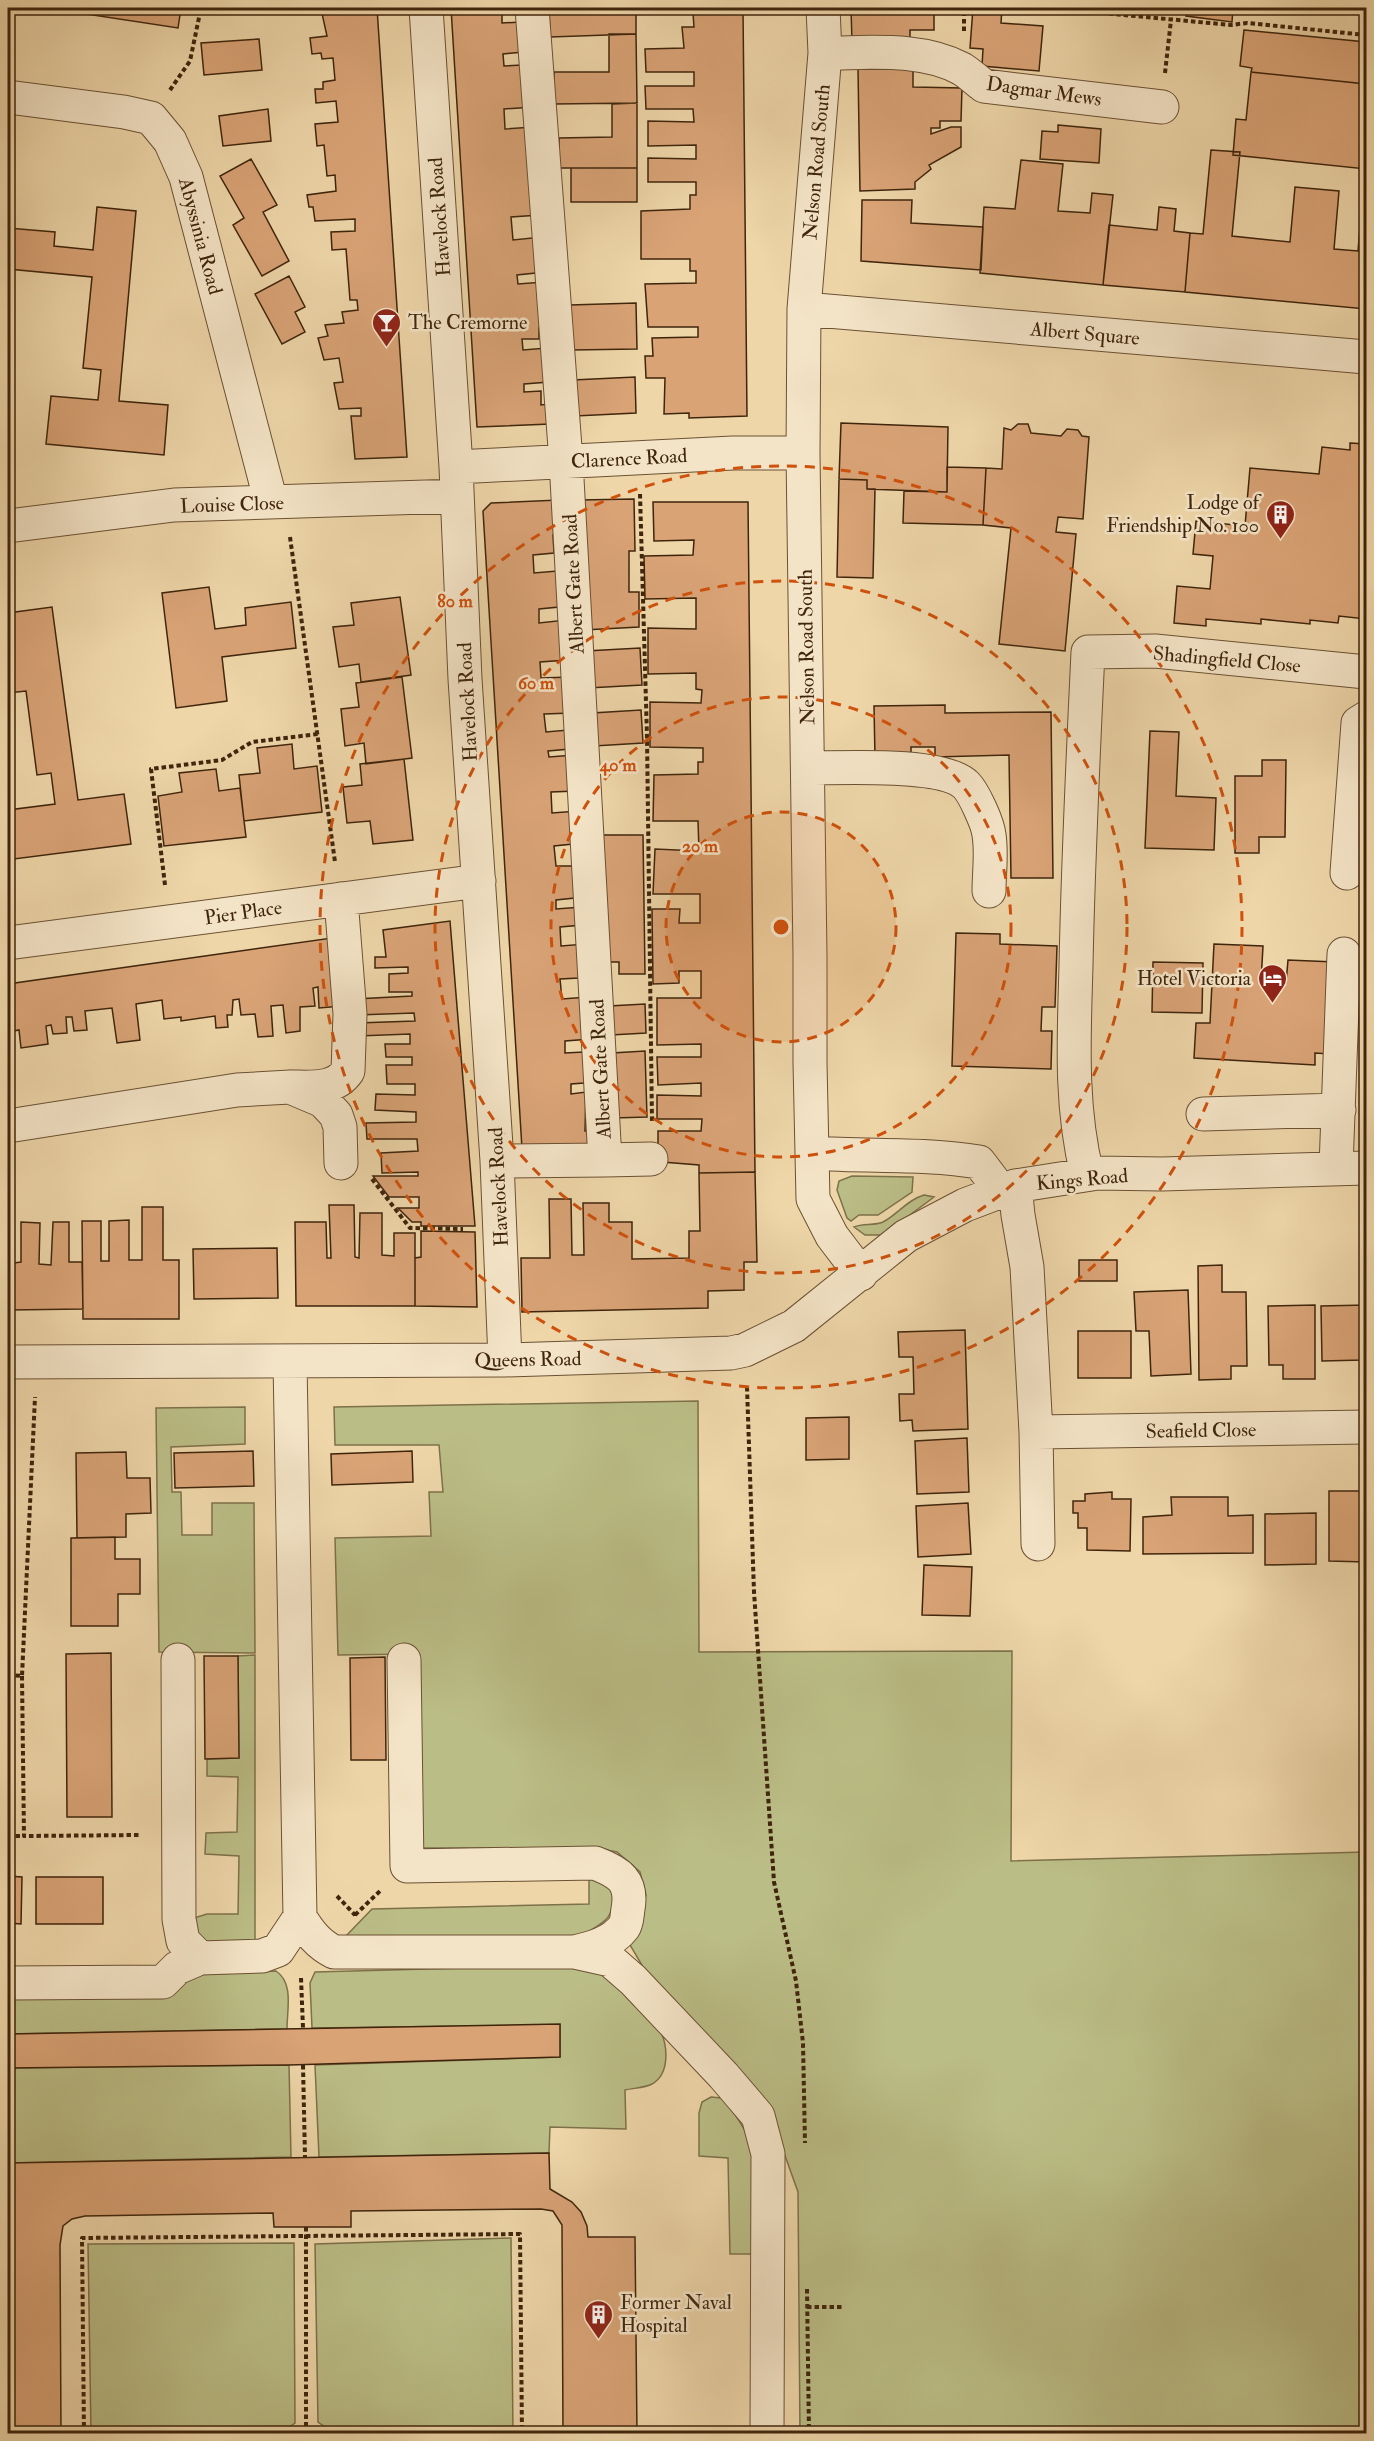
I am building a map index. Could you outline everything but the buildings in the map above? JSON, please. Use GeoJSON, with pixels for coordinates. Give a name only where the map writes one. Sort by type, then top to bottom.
{"type":"FeatureCollection","features":[{"type":"Feature","properties":{"kind":"street","name":"Havelock Road"},"geometry":{"type":"LineString","coordinates":[[426,8],[456,481],[465,679],[497,1161],[505,1360]]}},
{"type":"Feature","properties":{"kind":"street","name":"Albert Gate Road"},"geometry":{"type":"LineString","coordinates":[[532,8],[566,461],[605,1160]]}},
{"type":"Feature","properties":{"kind":"street","name":"Nelson Road South"},"geometry":{"type":"LineString","coordinates":[[823,8],[825,53],[804,309],[803,453],[813,1199],[832,1236],[861,1274]]}},
{"type":"Feature","properties":{"kind":"street","name":"Dagmar Mews"},"geometry":{"type":"LineString","coordinates":[[825,53],[909,54],[945,62],[964,70],[984,86],[1162,107]]}},
{"type":"Feature","properties":{"kind":"street"},"geometry":{"type":"LineString","coordinates":[[8,97],[124,112],[151,118]]}},
{"type":"Feature","properties":{"kind":"street","name":"Abyssinia Road"},"geometry":{"type":"LineString","coordinates":[[151,118],[170,141],[186,177],[278,502]]}},
{"type":"Feature","properties":{"kind":"street","name":"Albert Square"},"geometry":{"type":"LineString","coordinates":[[804,309],[1366,357]]}},
{"type":"Feature","properties":{"kind":"street","name":"Clarence Road"},"geometry":{"type":"LineString","coordinates":[[456,481],[566,461],[734,453],[803,453]]}},
{"type":"Feature","properties":{"kind":"street","name":"Louise Close"},"geometry":{"type":"LineString","coordinates":[[8,526],[174,505],[278,502],[456,481]]}},
{"type":"Feature","properties":{"kind":"street","name":"Shadingfield Close"},"geometry":{"type":"LineString","coordinates":[[1087,1174],[1079,1140],[1073,1085],[1077,882],[1088,652],[1155,651],[1366,672]]}},
{"type":"Feature","properties":{"kind":"street"},"geometry":{"type":"LineString","coordinates":[[1347,873],[1358,723],[1366,718]]}},
{"type":"Feature","properties":{"kind":"street"},"geometry":{"type":"LineString","coordinates":[[808,768],[911,769],[946,775],[966,785],[979,808],[989,834],[989,891]]}},
{"type":"Feature","properties":{"kind":"street","name":"Pier Place"},"geometry":{"type":"LineString","coordinates":[[8,943],[479,881]]}},
{"type":"Feature","properties":{"kind":"street"},"geometry":{"type":"LineString","coordinates":[[8,1126],[237,1090],[334,1084],[342,1079],[348,1071],[350,1014],[340,899]]}},
{"type":"Feature","properties":{"kind":"street"},"geometry":{"type":"LineString","coordinates":[[1344,954],[1339,1110],[1351,1168]]}},
{"type":"Feature","properties":{"kind":"street"},"geometry":{"type":"LineString","coordinates":[[290,1087],[323,1101],[336,1115],[340,1127],[341,1163]]}},
{"type":"Feature","properties":{"kind":"street"},"geometry":{"type":"LineString","coordinates":[[1203,1113],[1339,1110]]}},
{"type":"Feature","properties":{"kind":"street"},"geometry":{"type":"LineString","coordinates":[[813,1153],[948,1157],[979,1162],[1008,1188],[1018,1215],[1027,1267],[1036,1432],[1038,1544]]}},
{"type":"Feature","properties":{"kind":"street","name":"Albert Gate Road"},"geometry":{"type":"LineString","coordinates":[[497,1161],[651,1159]]}},
{"type":"Feature","properties":{"kind":"street","name":"Kings Road"},"geometry":{"type":"LineString","coordinates":[[1008,1188],[1087,1174],[1351,1168]]}},
{"type":"Feature","properties":{"kind":"street","name":"Queens Road"},"geometry":{"type":"LineString","coordinates":[[22,1362],[505,1360],[731,1353],[745,1350],[794,1326],[906,1236],[965,1204],[1008,1188]]}},
{"type":"Feature","properties":{"kind":"street"},"geometry":{"type":"LineString","coordinates":[[290,1362],[300,1917],[308,1931],[323,1946],[333,1952],[574,1952],[594,1948],[611,1939],[625,1926],[629,1903],[628,1886],[615,1870],[595,1863],[407,1866],[404,1659]]}},
{"type":"Feature","properties":{"kind":"street","name":"Seafield Close"},"geometry":{"type":"LineString","coordinates":[[1036,1432],[1366,1427]]}},
{"type":"Feature","properties":{"kind":"street"},"geometry":{"type":"LineString","coordinates":[[178,1659],[179,1919],[183,1941],[200,1958]]}},
{"type":"Feature","properties":{"kind":"street"},"geometry":{"type":"LineString","coordinates":[[8,1983],[163,1983],[177,1968],[200,1958],[262,1956],[278,1950],[300,1917]]}},
{"type":"Feature","properties":{"kind":"street"},"geometry":{"type":"LineString","coordinates":[[574,1952],[610,1960],[633,1980],[723,2075],[758,2116],[768,2154],[767,2433]]}},
{"type":"Feature","properties":{"kind":"path"},"geometry":{"type":"LineString","coordinates":[[151,118],[190,61],[201,8]]}},
{"type":"Feature","properties":{"kind":"path"},"geometry":{"type":"LineString","coordinates":[[1049,8],[1231,25],[1247,23],[1366,35]]}},
{"type":"Feature","properties":{"kind":"path"},"geometry":{"type":"LineString","coordinates":[[1162,107],[1171,20]]}},
{"type":"Feature","properties":{"kind":"path"},"geometry":{"type":"LineString","coordinates":[[640,457],[641,591],[647,737],[651,1159]]}},
{"type":"Feature","properties":{"kind":"path"},"geometry":{"type":"LineString","coordinates":[[278,502],[318,734],[340,899]]}},
{"type":"Feature","properties":{"kind":"path"},"geometry":{"type":"LineString","coordinates":[[169,922],[151,769],[222,760],[252,742],[318,734]]}},
{"type":"Feature","properties":{"kind":"path"},"geometry":{"type":"LineString","coordinates":[[341,1163],[358,1162],[410,1228],[500,1230]]}},
{"type":"Feature","properties":{"kind":"path"},"geometry":{"type":"LineString","coordinates":[[745,1350],[754,1592],[771,1811],[774,1882],[796,1981],[803,2043],[805,2151]]}},
{"type":"Feature","properties":{"kind":"path"},"geometry":{"type":"LineString","coordinates":[[22,1362],[24,1836]]}},
{"type":"Feature","properties":{"kind":"path"},"geometry":{"type":"LineString","coordinates":[[8,1675],[22,1676]]}},
{"type":"Feature","properties":{"kind":"path"},"geometry":{"type":"LineString","coordinates":[[8,1836],[148,1835]]}},
{"type":"Feature","properties":{"kind":"path"},"geometry":{"type":"LineString","coordinates":[[323,1946],[407,1866]]}},
{"type":"Feature","properties":{"kind":"path"},"geometry":{"type":"LineString","coordinates":[[301,1970],[303,2028]]}},
{"type":"Feature","properties":{"kind":"path"},"geometry":{"type":"LineString","coordinates":[[303,2065],[305,2157]]}},
{"type":"Feature","properties":{"kind":"path"},"geometry":{"type":"LineString","coordinates":[[306,2227],[304,2238],[306,2430]]}},
{"type":"Feature","properties":{"kind":"path"},"geometry":{"type":"LineString","coordinates":[[84,2433],[82,2238],[304,2238],[520,2234],[522,2433]]}},
{"type":"Feature","properties":{"kind":"path"},"geometry":{"type":"LineString","coordinates":[[807,2287],[809,2433]]}},
{"type":"Feature","properties":{"kind":"path"},"geometry":{"type":"LineString","coordinates":[[807,2307],[842,2307]]}},
{"type":"Feature","properties":{"kind":"path"},"geometry":{"type":"LineString","coordinates":[[294,2433],[306,2430],[321,2433]]}},
{"type":"Feature","properties":{"kind":"green space"},"geometry":{"type":"Polygon","coordinates":[[[852,1176],[913,1177],[912,1192],[878,1215],[859,1215],[851,1221],[847,1218],[837,1190],[839,1181],[852,1176]]]}},
{"type":"Feature","properties":{"kind":"green space"},"geometry":{"type":"Polygon","coordinates":[[[924,1195],[934,1197],[883,1235],[865,1235],[854,1227],[883,1222],[913,1200],[924,1195]]]}},
{"type":"Feature","properties":{"kind":"green space"},"geometry":{"type":"Polygon","coordinates":[[[698,1401],[699,1652],[1012,1651],[1011,1861],[1366,1852],[1366,2433],[800,2433],[798,2192],[783,2150],[653,1984],[630,1945],[646,1895],[640,1872],[617,1852],[596,1848],[421,1848],[417,1654],[338,1655],[335,1538],[431,1536],[429,1492],[443,1492],[439,1445],[335,1445],[334,1407],[698,1401]]]}},
{"type":"Feature","properties":{"kind":"green space"},"geometry":{"type":"Polygon","coordinates":[[[245,1407],[245,1444],[171,1447],[172,1492],[181,1492],[182,1535],[212,1535],[212,1503],[254,1503],[255,1653],[159,1652],[156,1408],[245,1407]]]}},
{"type":"Feature","properties":{"kind":"green space"},"geometry":{"type":"Polygon","coordinates":[[[255,1655],[255,1944],[207,1945],[193,1940],[194,1918],[207,1914],[238,1914],[239,1856],[205,1854],[206,1833],[237,1832],[238,1777],[207,1776],[207,1759],[239,1758],[238,1656],[255,1655]]]}},
{"type":"Feature","properties":{"kind":"green space"},"geometry":{"type":"Polygon","coordinates":[[[589,1875],[614,1889],[614,1900],[606,1919],[579,1937],[346,1936],[372,1909],[589,1904],[589,1875]]]}},
{"type":"Feature","properties":{"kind":"green space"},"geometry":{"type":"Polygon","coordinates":[[[570,1965],[597,1970],[613,1980],[650,2014],[663,2037],[666,2059],[662,2074],[652,2084],[625,2090],[626,2129],[550,2127],[549,2153],[319,2157],[315,2065],[560,2057],[560,2025],[312,2028],[310,1983],[315,1972],[570,1965]]]}},
{"type":"Feature","properties":{"kind":"green space"},"geometry":{"type":"Polygon","coordinates":[[[276,1971],[282,1976],[287,1989],[287,2029],[8,2034],[8,1998],[192,1975],[276,1971]]]}},
{"type":"Feature","properties":{"kind":"green space"},"geometry":{"type":"Polygon","coordinates":[[[289,2065],[291,2157],[8,2163],[8,2068],[289,2065]]]}},
{"type":"Feature","properties":{"kind":"green space"},"geometry":{"type":"Polygon","coordinates":[[[711,2097],[721,2098],[732,2110],[755,2153],[753,2254],[730,2254],[728,2158],[699,2156],[699,2113],[702,2102],[711,2097]]]}},
{"type":"Feature","properties":{"kind":"green space"},"geometry":{"type":"Polygon","coordinates":[[[511,2238],[513,2433],[334,2433],[318,2422],[315,2244],[511,2238]]]}},
{"type":"Feature","properties":{"kind":"green space"},"geometry":{"type":"Polygon","coordinates":[[[294,2243],[295,2423],[280,2433],[91,2433],[88,2244],[294,2243]]]}},
{"type":"Feature","properties":{"kind":"place","name":"The Cremorne"},"geometry":{"type":"Point","coordinates":[387,348]}},
{"type":"Feature","properties":{"kind":"place","name":"Lodge of Friendship No. 100"},"geometry":{"type":"Point","coordinates":[1280,540]}},
{"type":"Feature","properties":{"kind":"place","name":"Hotel Victoria"},"geometry":{"type":"Point","coordinates":[1272,1004]}},
{"type":"Feature","properties":{"kind":"place","name":"Former Naval Hospital"},"geometry":{"type":"Point","coordinates":[599,2340]}}]}
